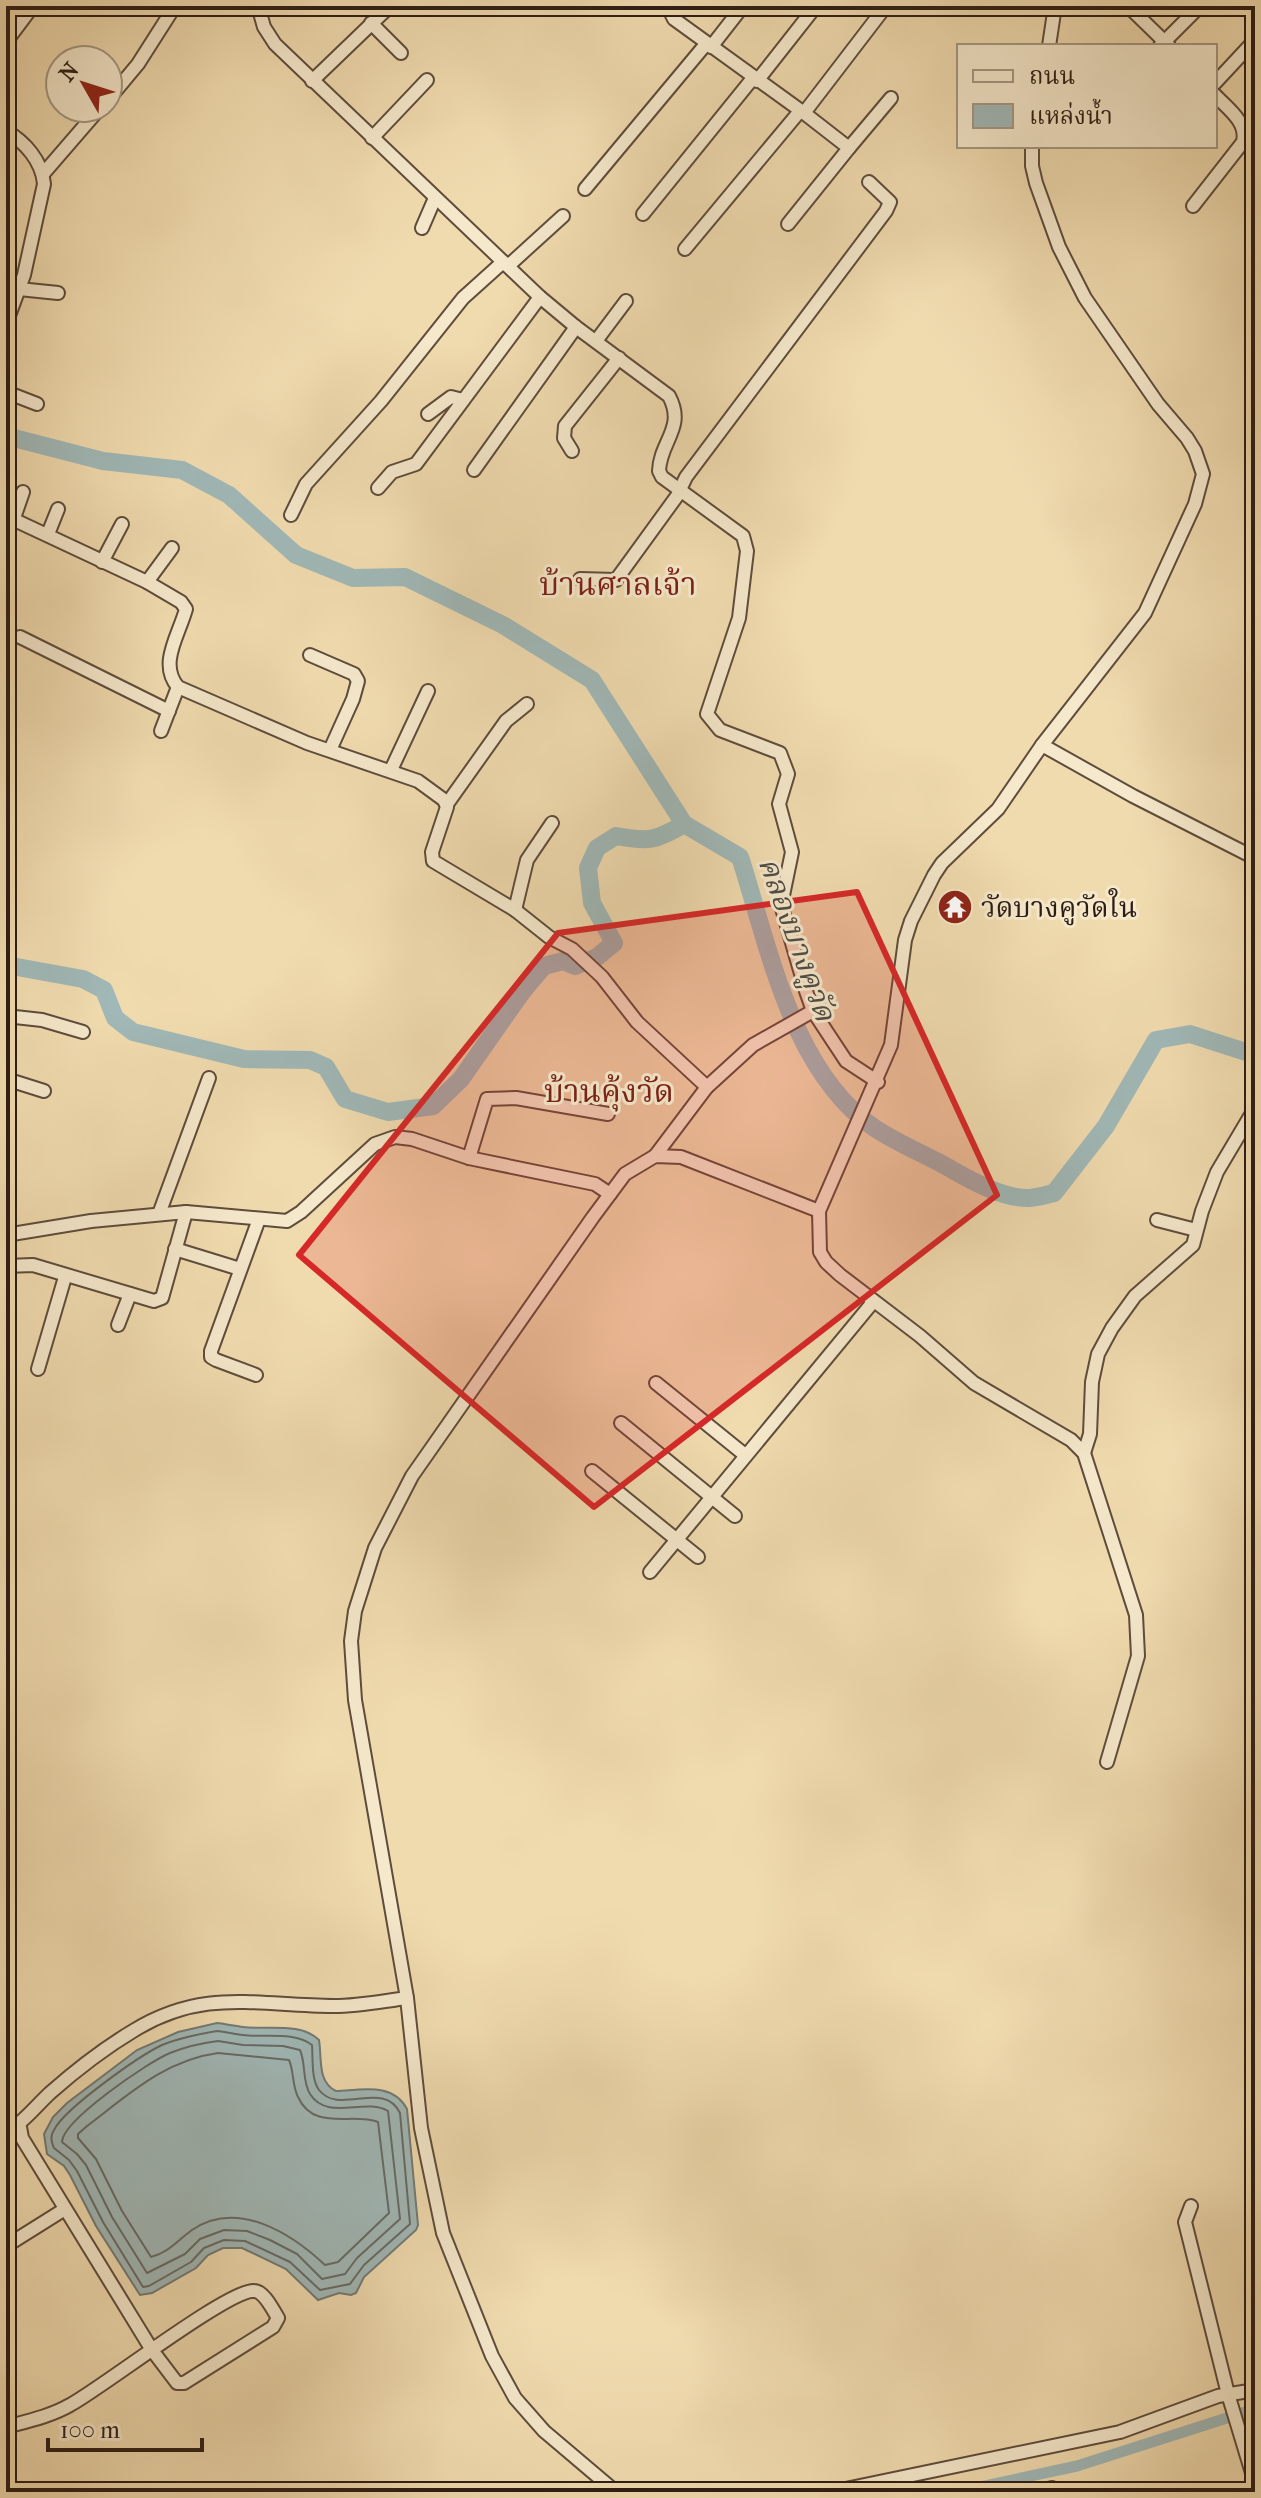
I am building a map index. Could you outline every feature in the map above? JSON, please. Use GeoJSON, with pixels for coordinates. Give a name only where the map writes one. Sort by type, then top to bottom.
{"type":"FeatureCollection","features":[{"type":"Feature","properties":{"kind":"street"},"geometry":{"type":"LineString","coordinates":[[6,42],[33,6]]}},
{"type":"Feature","properties":{"kind":"street"},"geometry":{"type":"LineString","coordinates":[[124,81],[175,6]]}},
{"type":"Feature","properties":{"kind":"street"},"geometry":{"type":"LineString","coordinates":[[258,6],[264,27],[275,44],[312,81],[540,297],[576,327],[663,389],[675,408],[674,429],[663,452],[659,471],[678,489],[743,536],[747,551],[739,618],[707,714],[720,730],[780,753],[788,774],[779,804],[792,852],[781,905],[810,1012],[846,1061],[878,1082]]}},
{"type":"Feature","properties":{"kind":"street"},"geometry":{"type":"LineString","coordinates":[[312,81],[390,6]]}},
{"type":"Feature","properties":{"kind":"street"},"geometry":{"type":"LineString","coordinates":[[671,6],[674,19],[849,148]]}},
{"type":"Feature","properties":{"kind":"street"},"geometry":{"type":"LineString","coordinates":[[585,189],[743,6]]}},
{"type":"Feature","properties":{"kind":"street"},"geometry":{"type":"LineString","coordinates":[[643,214],[816,6]]}},
{"type":"Feature","properties":{"kind":"street"},"geometry":{"type":"LineString","coordinates":[[685,249],[802,112],[886,6]]}},
{"type":"Feature","properties":{"kind":"street"},"geometry":{"type":"LineString","coordinates":[[1049,44],[1055,6]]}},
{"type":"Feature","properties":{"kind":"street"},"geometry":{"type":"LineString","coordinates":[[1128,6],[1164,44]]}},
{"type":"Feature","properties":{"kind":"street"},"geometry":{"type":"LineString","coordinates":[[1166,44],[1200,6]]}},
{"type":"Feature","properties":{"kind":"street"},"geometry":{"type":"LineString","coordinates":[[371,23],[401,53]]}},
{"type":"Feature","properties":{"kind":"street"},"geometry":{"type":"LineString","coordinates":[[1217,81],[1255,40]]}},
{"type":"Feature","properties":{"kind":"street"},"geometry":{"type":"LineString","coordinates":[[372,138],[427,80]]}},
{"type":"Feature","properties":{"kind":"street"},"geometry":{"type":"LineString","coordinates":[[1193,206],[1245,136],[1241,123],[1217,97]]}},
{"type":"Feature","properties":{"kind":"street"},"geometry":{"type":"LineString","coordinates":[[788,224],[891,98]]}},
{"type":"Feature","properties":{"kind":"street"},"geometry":{"type":"LineString","coordinates":[[43,174],[86,124]]}},
{"type":"Feature","properties":{"kind":"street"},"geometry":{"type":"LineString","coordinates":[[6,131],[26,146],[43,174],[43,191],[6,324]]}},
{"type":"Feature","properties":{"kind":"street"},"geometry":{"type":"LineString","coordinates":[[1032,148],[1036,183],[1059,247],[1085,298],[1158,404],[1187,438],[1203,474],[1195,504],[1145,613],[1042,745],[998,809],[942,863],[923,895],[905,940],[900,963],[897,1019],[891,1045],[878,1082],[819,1211],[820,1252],[826,1262],[873,1302],[920,1336],[974,1383],[1071,1440],[1084,1453],[1136,1615],[1139,1640],[1138,1656],[1107,1762]]}},
{"type":"Feature","properties":{"kind":"street"},"geometry":{"type":"LineString","coordinates":[[580,579],[616,580],[677,496],[678,489],[889,206],[885,195],[869,182]]}},
{"type":"Feature","properties":{"kind":"street"},"geometry":{"type":"LineString","coordinates":[[422,228],[435,198]]}},
{"type":"Feature","properties":{"kind":"street"},"geometry":{"type":"LineString","coordinates":[[291,515],[306,484],[381,401],[463,298],[563,216]]}},
{"type":"Feature","properties":{"kind":"street"},"geometry":{"type":"LineString","coordinates":[[14,295],[58,293]]}},
{"type":"Feature","properties":{"kind":"street"},"geometry":{"type":"LineString","coordinates":[[378,488],[392,472],[416,464],[540,297]]}},
{"type":"Feature","properties":{"kind":"street"},"geometry":{"type":"LineString","coordinates":[[596,341],[626,301]]}},
{"type":"Feature","properties":{"kind":"street"},"geometry":{"type":"LineString","coordinates":[[474,470],[576,327]]}},
{"type":"Feature","properties":{"kind":"street"},"geometry":{"type":"LineString","coordinates":[[572,451],[564,438],[565,426],[619,358]]}},
{"type":"Feature","properties":{"kind":"street"},"geometry":{"type":"LineString","coordinates":[[6,392],[37,404]]}},
{"type":"Feature","properties":{"kind":"street"},"geometry":{"type":"LineString","coordinates":[[428,414],[451,397],[463,400]]}},
{"type":"Feature","properties":{"kind":"street"},"geometry":{"type":"LineString","coordinates":[[23,492],[10,517],[147,582],[181,602],[186,609],[168,666],[178,687],[330,750],[418,781],[447,804]]}},
{"type":"Feature","properties":{"kind":"street"},"geometry":{"type":"LineString","coordinates":[[48,534],[58,509]]}},
{"type":"Feature","properties":{"kind":"street"},"geometry":{"type":"LineString","coordinates":[[102,562],[122,524]]}},
{"type":"Feature","properties":{"kind":"street"},"geometry":{"type":"LineString","coordinates":[[147,582],[172,548]]}},
{"type":"Feature","properties":{"kind":"street"},"geometry":{"type":"LineString","coordinates":[[20,637],[169,711]]}},
{"type":"Feature","properties":{"kind":"street"},"geometry":{"type":"LineString","coordinates":[[310,655],[354,674],[358,681],[330,750]]}},
{"type":"Feature","properties":{"kind":"street"},"geometry":{"type":"LineString","coordinates":[[161,731],[178,687]]}},
{"type":"Feature","properties":{"kind":"street"},"geometry":{"type":"LineString","coordinates":[[391,770],[428,691]]}},
{"type":"Feature","properties":{"kind":"street"},"geometry":{"type":"LineString","coordinates":[[527,704],[506,721],[447,804],[432,852],[433,861],[515,910],[576,954],[602,977],[637,1022],[707,1087]]}},
{"type":"Feature","properties":{"kind":"street"},"geometry":{"type":"LineString","coordinates":[[1042,745],[1133,796],[1255,858]]}},
{"type":"Feature","properties":{"kind":"street"},"geometry":{"type":"LineString","coordinates":[[515,910],[527,860],[552,823]]}},
{"type":"Feature","properties":{"kind":"street"},"geometry":{"type":"LineString","coordinates":[[616,2492],[528,2415],[515,2398],[492,2356],[455,2267],[435,2203],[421,2128],[407,1998],[355,1700],[351,1654],[355,1611],[375,1548],[412,1476],[625,1174],[655,1156],[707,1087],[753,1045],[810,1012]]}},
{"type":"Feature","properties":{"kind":"street"},"geometry":{"type":"LineString","coordinates":[[6,1035],[8,1017],[42,1020],[83,1032]]}},
{"type":"Feature","properties":{"kind":"street"},"geometry":{"type":"LineString","coordinates":[[159,1214],[209,1078]]}},
{"type":"Feature","properties":{"kind":"street"},"geometry":{"type":"LineString","coordinates":[[6,1079],[44,1091]]}},
{"type":"Feature","properties":{"kind":"street"},"geometry":{"type":"LineString","coordinates":[[469,1158],[487,1099],[516,1098],[608,1114]]}},
{"type":"Feature","properties":{"kind":"street"},"geometry":{"type":"LineString","coordinates":[[1084,1453],[1090,1434],[1092,1382],[1098,1354],[1135,1296],[1193,1245],[1217,1172],[1255,1108]]}},
{"type":"Feature","properties":{"kind":"street"},"geometry":{"type":"LineString","coordinates":[[6,1235],[91,1221],[186,1212],[287,1221],[301,1212],[375,1144],[395,1137],[412,1139],[469,1158],[595,1184],[610,1194]]}},
{"type":"Feature","properties":{"kind":"street"},"geometry":{"type":"LineString","coordinates":[[655,1156],[681,1157],[697,1162],[819,1211]]}},
{"type":"Feature","properties":{"kind":"street"},"geometry":{"type":"LineString","coordinates":[[6,1279],[8,1266],[33,1265],[154,1301],[162,1298],[186,1212]]}},
{"type":"Feature","properties":{"kind":"street"},"geometry":{"type":"LineString","coordinates":[[256,1375],[211,1357],[211,1351],[259,1219]]}},
{"type":"Feature","properties":{"kind":"street"},"geometry":{"type":"LineString","coordinates":[[1157,1220],[1196,1230]]}},
{"type":"Feature","properties":{"kind":"street"},"geometry":{"type":"LineString","coordinates":[[175,1249],[240,1269]]}},
{"type":"Feature","properties":{"kind":"street"},"geometry":{"type":"LineString","coordinates":[[38,1369],[65,1277]]}},
{"type":"Feature","properties":{"kind":"street"},"geometry":{"type":"LineString","coordinates":[[118,1325],[130,1294]]}},
{"type":"Feature","properties":{"kind":"street"},"geometry":{"type":"LineString","coordinates":[[650,1572],[873,1302]]}},
{"type":"Feature","properties":{"kind":"street"},"geometry":{"type":"LineString","coordinates":[[656,1383],[745,1455]]}},
{"type":"Feature","properties":{"kind":"street"},"geometry":{"type":"LineString","coordinates":[[621,1423],[735,1516]]}},
{"type":"Feature","properties":{"kind":"street"},"geometry":{"type":"LineString","coordinates":[[592,1471],[698,1557]]}},
{"type":"Feature","properties":{"kind":"street"},"geometry":{"type":"LineString","coordinates":[[6,2133],[20,2127],[33,2109],[85,2063],[136,2028],[174,2011],[230,2001],[339,2006],[407,1998]]}},
{"type":"Feature","properties":{"kind":"street"},"geometry":{"type":"LineString","coordinates":[[6,2427],[70,2406],[152,2350],[227,2302],[249,2292],[261,2293],[278,2318],[273,2327],[184,2383],[177,2383],[152,2350],[65,2209],[22,2138],[20,2127]]}},
{"type":"Feature","properties":{"kind":"street"},"geometry":{"type":"LineString","coordinates":[[1191,2206],[1185,2222],[1255,2483]]}},
{"type":"Feature","properties":{"kind":"street"},"geometry":{"type":"LineString","coordinates":[[6,2246],[65,2209]]}},
{"type":"Feature","properties":{"kind":"street"},"geometry":{"type":"LineString","coordinates":[[831,2492],[1120,2432],[1218,2396],[1230,2398],[1255,2390]]}},
{"type":"Feature","properties":{"kind":"street"},"geometry":{"type":"LineString","coordinates":[[1035,2492],[1052,2488],[1059,2492]]}},
{"type":"Feature","properties":{"kind":"highlighted area"},"geometry":{"type":"Polygon","coordinates":[[[857,892],[997,1195],[594,1507],[299,1255],[558,933],[857,892]]]}},
{"type":"Feature","properties":{"kind":"water"},"geometry":{"type":"Polygon","coordinates":[[[217,2023],[293,2029],[312,2034],[319,2040],[323,2076],[330,2087],[336,2091],[385,2091],[401,2100],[407,2109],[418,2225],[364,2277],[356,2293],[339,2293],[318,2300],[286,2269],[242,2248],[223,2248],[208,2255],[196,2268],[152,2293],[140,2295],[96,2226],[70,2175],[64,2166],[47,2154],[44,2134],[53,2117],[67,2103],[137,2050],[178,2032],[217,2023]]]}},
{"type":"Feature","properties":{"kind":"waterway","name":"คลองบางคูวัด"},"geometry":{"type":"LineString","coordinates":[[6,436],[103,461],[182,470],[229,495],[296,555],[353,578],[405,577],[503,625],[592,680],[684,824],[740,857],[787,1006],[823,1076],[847,1105],[876,1129],[972,1180],[995,1191],[1019,1197],[1054,1193],[1106,1126],[1156,1040],[1190,1034],[1255,1055]]}},
{"type":"Feature","properties":{"kind":"waterway"},"geometry":{"type":"LineString","coordinates":[[6,965],[83,979],[104,990],[115,1018],[133,1032],[244,1059],[310,1060],[326,1067],[345,1099],[388,1112],[433,1106],[461,1079],[544,966],[563,961],[575,966],[597,957],[614,943],[592,903],[588,868],[597,848],[616,836],[652,839],[684,824]]}},
{"type":"Feature","properties":{"kind":"waterway"},"geometry":{"type":"LineString","coordinates":[[957,2492],[1077,2466],[1255,2409]]}},
{"type":"Feature","properties":{"kind":"place","name":"วัดบางคูวัดใน"},"geometry":{"type":"Point","coordinates":[955,907]}},
{"type":"Feature","properties":{"kind":"district","name":"บ้านศาลเจ้า"},"geometry":{"type":"Point","coordinates":[618,584]}},
{"type":"Feature","properties":{"kind":"district","name":"บ้านคุ้งวัด"},"geometry":{"type":"Point","coordinates":[609,1091]}}]}
